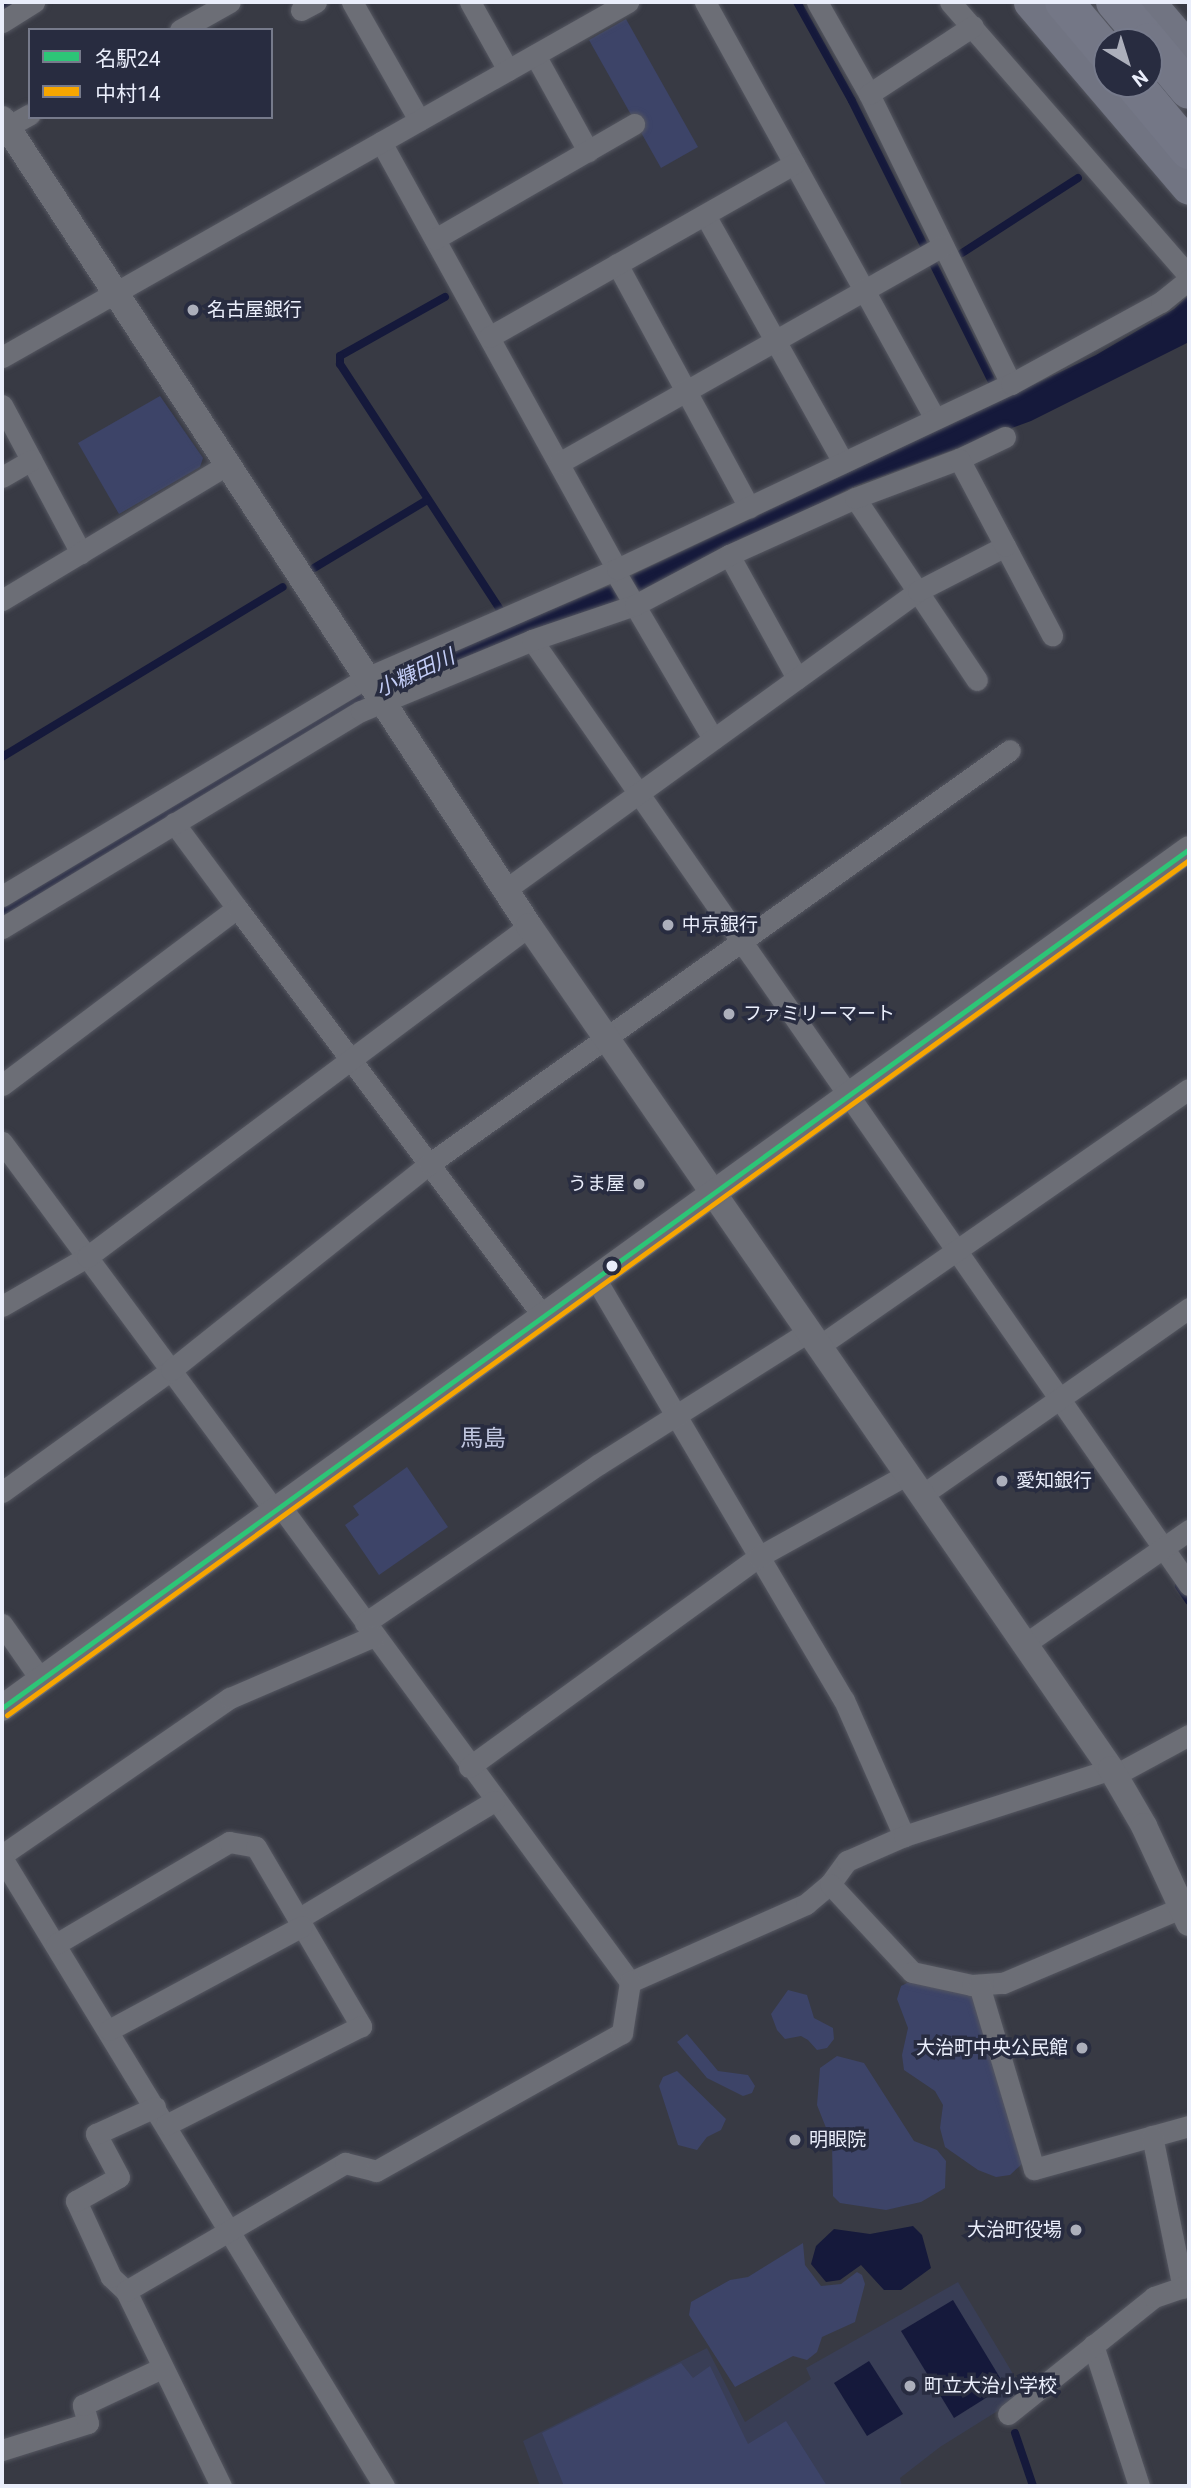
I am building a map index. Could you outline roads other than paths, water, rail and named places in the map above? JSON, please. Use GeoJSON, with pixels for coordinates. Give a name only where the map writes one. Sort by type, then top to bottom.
{"type":"FeatureCollection","features":[{"type":"Feature","properties":{"kind":"highway"},"geometry":{"type":"LineString","coordinates":[[1031,2],[1189,187]]}},
{"type":"Feature","properties":{"kind":"highway"},"geometry":{"type":"LineString","coordinates":[[1064,2],[1093,36]]}},
{"type":"Feature","properties":{"kind":"highway"},"geometry":{"type":"LineString","coordinates":[[1115,2],[1137,28]]}},
{"type":"Feature","properties":{"kind":"highway"},"geometry":{"type":"LineString","coordinates":[[1147,2],[1189,51]]}},
{"type":"Feature","properties":{"kind":"highway"},"geometry":{"type":"LineString","coordinates":[[1163,59],[1189,90]]}},
{"type":"Feature","properties":{"kind":"highway"},"geometry":{"type":"LineString","coordinates":[[1145,98],[1189,150]]}},
{"type":"Feature","properties":{"kind":"street"},"geometry":{"type":"LineString","coordinates":[[2,22],[34,2]]}},
{"type":"Feature","properties":{"kind":"street"},"geometry":{"type":"LineString","coordinates":[[184,28],[230,2]]}},
{"type":"Feature","properties":{"kind":"street"},"geometry":{"type":"LineString","coordinates":[[352,2],[419,120]]}},
{"type":"Feature","properties":{"kind":"street"},"geometry":{"type":"LineString","coordinates":[[470,2],[508,70]]}},
{"type":"Feature","properties":{"kind":"street"},"geometry":{"type":"LineString","coordinates":[[2,357],[535,55],[593,10],[628,2]]}},
{"type":"Feature","properties":{"kind":"street"},"geometry":{"type":"LineString","coordinates":[[705,2],[935,419]]}},
{"type":"Feature","properties":{"kind":"street"},"geometry":{"type":"LineString","coordinates":[[817,2],[869,94],[932,252],[1002,388]]}},
{"type":"Feature","properties":{"kind":"street"},"geometry":{"type":"LineString","coordinates":[[2,928],[174,824],[372,691],[532,640],[749,507],[1002,388],[1161,302],[1189,277],[950,2]]}},
{"type":"Feature","properties":{"kind":"street"},"geometry":{"type":"LineString","coordinates":[[869,94],[973,26]]}},
{"type":"Feature","properties":{"kind":"street"},"geometry":{"type":"LineString","coordinates":[[535,55],[589,151]]}},
{"type":"Feature","properties":{"kind":"street"},"geometry":{"type":"LineString","coordinates":[[13,120],[115,293],[372,691],[529,926],[1113,1772],[1187,1913],[1003,1983],[979,1985],[912,1972],[830,1884]]}},
{"type":"Feature","properties":{"kind":"street"},"geometry":{"type":"LineString","coordinates":[[435,239],[634,124]]}},
{"type":"Feature","properties":{"kind":"street"},"geometry":{"type":"LineString","coordinates":[[381,142],[623,584],[713,739]]}},
{"type":"Feature","properties":{"kind":"street"},"geometry":{"type":"LineString","coordinates":[[489,337],[794,164]]}},
{"type":"Feature","properties":{"kind":"street"},"geometry":{"type":"LineString","coordinates":[[705,215],[843,462]]}},
{"type":"Feature","properties":{"kind":"street"},"geometry":{"type":"LineString","coordinates":[[559,463],[932,252]]}},
{"type":"Feature","properties":{"kind":"street"},"geometry":{"type":"LineString","coordinates":[[617,264],[749,507]]}},
{"type":"Feature","properties":{"kind":"street"},"geometry":{"type":"LineString","coordinates":[[2,405],[81,553]]}},
{"type":"Feature","properties":{"kind":"street"},"geometry":{"type":"LineString","coordinates":[[2,896],[372,691],[623,584],[729,555],[855,498],[959,459],[1005,437]]}},
{"type":"Feature","properties":{"kind":"street"},"geometry":{"type":"LineString","coordinates":[[959,459],[1052,635]]}},
{"type":"Feature","properties":{"kind":"street"},"geometry":{"type":"LineString","coordinates":[[2,477],[31,460]]}},
{"type":"Feature","properties":{"kind":"street"},"geometry":{"type":"LineString","coordinates":[[2,600],[227,465]]}},
{"type":"Feature","properties":{"kind":"street"},"geometry":{"type":"LineString","coordinates":[[855,498],[977,680]]}},
{"type":"Feature","properties":{"kind":"street"},"geometry":{"type":"LineString","coordinates":[[505,890],[918,591],[1005,546]]}},
{"type":"Feature","properties":{"kind":"street"},"geometry":{"type":"LineString","coordinates":[[729,555],[797,678]]}},
{"type":"Feature","properties":{"kind":"street"},"geometry":{"type":"LineString","coordinates":[[532,640],[1189,1585]]}},
{"type":"Feature","properties":{"kind":"street"},"geometry":{"type":"LineString","coordinates":[[2,1492],[171,1370],[429,1164],[1010,750]]}},
{"type":"Feature","properties":{"kind":"street"},"geometry":{"type":"LineString","coordinates":[[174,824],[543,1316]]}},
{"type":"Feature","properties":{"kind":"street"},"geometry":{"type":"LineString","coordinates":[[2,1708],[848,1093],[1189,849]]}},
{"type":"Feature","properties":{"kind":"street"},"geometry":{"type":"LineString","coordinates":[[2,1085],[237,908]]}},
{"type":"Feature","properties":{"kind":"street"},"geometry":{"type":"LineString","coordinates":[[2,1306],[87,1258],[529,926]]}},
{"type":"Feature","properties":{"kind":"street"},"geometry":{"type":"LineString","coordinates":[[384,2486],[2,1856],[230,1698],[369,1629],[675,1415],[814,1339],[957,1250],[1189,1089]]}},
{"type":"Feature","properties":{"kind":"street"},"geometry":{"type":"LineString","coordinates":[[2,1142],[171,1370],[369,1629],[630,1982],[622,2033],[376,2171],[345,2163],[126,2291]]}},
{"type":"Feature","properties":{"kind":"street"},"geometry":{"type":"LineString","coordinates":[[595,1278],[844,1700],[904,1836]]}},
{"type":"Feature","properties":{"kind":"street"},"geometry":{"type":"LineString","coordinates":[[469,1767],[758,1557],[915,1485],[1060,1398],[1189,1308]]}},
{"type":"Feature","properties":{"kind":"street"},"geometry":{"type":"LineString","coordinates":[[1025,1644],[1189,1530]]}},
{"type":"Feature","properties":{"kind":"street"},"geometry":{"type":"LineString","coordinates":[[2,1624],[41,1680]]}},
{"type":"Feature","properties":{"kind":"street"},"geometry":{"type":"LineString","coordinates":[[630,1982],[806,1903],[830,1884],[847,1861],[904,1836],[1113,1772],[1189,1735]]}},
{"type":"Feature","properties":{"kind":"street"},"geometry":{"type":"LineString","coordinates":[[109,2030],[300,1922],[494,1801]]}},
{"type":"Feature","properties":{"kind":"street"},"geometry":{"type":"LineString","coordinates":[[56,1944],[229,1842],[256,1847],[361,2025],[160,2116],[96,2134],[119,2177],[76,2200],[111,2277],[126,2291],[221,2486]]}},
{"type":"Feature","properties":{"kind":"street"},"geometry":{"type":"LineString","coordinates":[[979,1985],[1034,2169],[1189,2126]]}},
{"type":"Feature","properties":{"kind":"street"},"geometry":{"type":"LineString","coordinates":[[1007,2414],[1154,2297],[1186,2286],[1152,2136]]}},
{"type":"Feature","properties":{"kind":"street"},"geometry":{"type":"LineString","coordinates":[[1094,2345],[1139,2486]]}},
{"type":"Feature","properties":{"kind":"street"},"geometry":{"type":"LineString","coordinates":[[2,2450],[88,2423],[83,2405],[162,2368]]}},
{"type":"Feature","properties":{"kind":"water"},"geometry":{"type":"Polygon","coordinates":[[[1189,295],[1189,342],[1031,421],[855,486],[621,601],[382,694],[376,683],[613,584],[1096,355],[1174,309],[1189,295]]]}},
{"type":"Feature","properties":{"kind":"water"},"geometry":{"type":"Polygon","coordinates":[[[913,2226],[922,2235],[931,2268],[901,2290],[884,2290],[861,2265],[840,2280],[826,2282],[811,2264],[816,2246],[834,2229],[870,2234],[913,2226]]]}},
{"type":"Feature","properties":{"kind":"water"},"geometry":{"type":"Polygon","coordinates":[[[953,2300],[1005,2386],[954,2418],[901,2331],[953,2300]]]}},
{"type":"Feature","properties":{"kind":"water"},"geometry":{"type":"Polygon","coordinates":[[[869,2361],[903,2414],[867,2436],[834,2383],[869,2361]]]}},
{"type":"Feature","properties":{"kind":"waterway"},"geometry":{"type":"LineString","coordinates":[[2,8],[11,2]]}},
{"type":"Feature","properties":{"kind":"waterway"},"geometry":{"type":"LineString","coordinates":[[797,2],[852,101],[995,388]]}},
{"type":"Feature","properties":{"kind":"waterway"},"geometry":{"type":"LineString","coordinates":[[962,253],[1078,178]]}},
{"type":"Feature","properties":{"kind":"waterway"},"geometry":{"type":"LineString","coordinates":[[445,297],[340,356],[340,364],[501,611]]}},
{"type":"Feature","properties":{"kind":"waterway"},"geometry":{"type":"LineString","coordinates":[[314,568],[427,500]]}},
{"type":"Feature","properties":{"kind":"waterway"},"geometry":{"type":"LineString","coordinates":[[2,757],[283,587]]}},
{"type":"Feature","properties":{"kind":"waterway","name":"小糠田川"},"geometry":{"type":"LineString","coordinates":[[2,912],[372,691]]}},
{"type":"Feature","properties":{"kind":"waterway"},"geometry":{"type":"LineString","coordinates":[[1179,1586],[1189,1601]]}},
{"type":"Feature","properties":{"kind":"waterway"},"geometry":{"type":"LineString","coordinates":[[1015,2433],[1033,2486]]}},
{"type":"Feature","properties":{"kind":"place","name":"名古屋銀行"},"geometry":{"type":"Point","coordinates":[193,310]}},
{"type":"Feature","properties":{"kind":"place","name":"中京銀行"},"geometry":{"type":"Point","coordinates":[668,925]}},
{"type":"Feature","properties":{"kind":"place","name":"ファミリーマート"},"geometry":{"type":"Point","coordinates":[729,1014]}},
{"type":"Feature","properties":{"kind":"place","name":"うま屋"},"geometry":{"type":"Point","coordinates":[639,1184]}},
{"type":"Feature","properties":{"kind":"place","name":"愛知銀行"},"geometry":{"type":"Point","coordinates":[1002,1481]}},
{"type":"Feature","properties":{"kind":"place","name":"大治町中央公民館"},"geometry":{"type":"Point","coordinates":[1082,2048]}},
{"type":"Feature","properties":{"kind":"place","name":"明眼院"},"geometry":{"type":"Point","coordinates":[795,2140]}},
{"type":"Feature","properties":{"kind":"place","name":"大治町役場"},"geometry":{"type":"Point","coordinates":[1076,2230]}},
{"type":"Feature","properties":{"kind":"place","name":"町立大治小学校"},"geometry":{"type":"Point","coordinates":[910,2386]}},
{"type":"Feature","properties":{"kind":"district","name":"馬島"},"geometry":{"type":"Point","coordinates":[483,1439]}}]}
